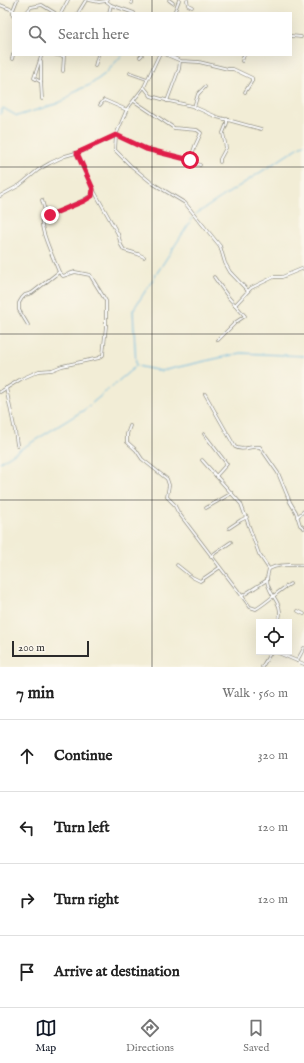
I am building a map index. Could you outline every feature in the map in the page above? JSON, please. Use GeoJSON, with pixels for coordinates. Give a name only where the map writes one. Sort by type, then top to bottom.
{"type":"FeatureCollection","features":[{"type":"Feature","properties":{"kind":"street"},"geometry":{"type":"LineString","coordinates":[[0,5],[13,10],[17,0]]}},
{"type":"Feature","properties":{"kind":"street"},"geometry":{"type":"LineString","coordinates":[[62,12],[68,0]]}},
{"type":"Feature","properties":{"kind":"street"},"geometry":{"type":"LineString","coordinates":[[79,12],[86,0]]}},
{"type":"Feature","properties":{"kind":"street"},"geometry":{"type":"LineString","coordinates":[[89,0],[99,2],[107,1],[111,5],[131,12]]}},
{"type":"Feature","properties":{"kind":"street"},"geometry":{"type":"LineString","coordinates":[[169,0],[173,3]]}},
{"type":"Feature","properties":{"kind":"street"},"geometry":{"type":"LineString","coordinates":[[174,12],[179,0]]}},
{"type":"Feature","properties":{"kind":"street"},"geometry":{"type":"LineString","coordinates":[[187,0],[188,5],[192,7]]}},
{"type":"Feature","properties":{"kind":"street"},"geometry":{"type":"LineString","coordinates":[[27,12],[31,7],[42,5],[53,12]]}},
{"type":"Feature","properties":{"kind":"street"},"geometry":{"type":"LineString","coordinates":[[109,12],[111,5]]}},
{"type":"Feature","properties":{"kind":"street"},"geometry":{"type":"LineString","coordinates":[[292,36],[301,37]]}},
{"type":"Feature","properties":{"kind":"street"},"geometry":{"type":"LineString","coordinates":[[40,56],[34,78],[41,82]]}},
{"type":"Feature","properties":{"kind":"street"},"geometry":{"type":"LineString","coordinates":[[40,56],[42,99]]}},
{"type":"Feature","properties":{"kind":"street"},"geometry":{"type":"LineString","coordinates":[[63,56],[63,71]]}},
{"type":"Feature","properties":{"kind":"street"},"geometry":{"type":"LineString","coordinates":[[95,66],[98,56]]}},
{"type":"Feature","properties":{"kind":"street"},"geometry":{"type":"LineString","coordinates":[[158,56],[144,87],[127,110],[116,135],[115,150],[130,166],[152,183],[185,203],[220,246],[225,263],[230,272],[248,291]]}},
{"type":"Feature","properties":{"kind":"street"},"geometry":{"type":"LineString","coordinates":[[169,56],[180,61],[199,62],[228,69],[233,68],[252,78],[252,81],[245,92]]}},
{"type":"Feature","properties":{"kind":"street"},"geometry":{"type":"LineString","coordinates":[[242,61],[244,56]]}},
{"type":"Feature","properties":{"kind":"street"},"geometry":{"type":"LineString","coordinates":[[167,101],[180,61]]}},
{"type":"Feature","properties":{"kind":"street"},"geometry":{"type":"LineString","coordinates":[[130,73],[147,79]]}},
{"type":"Feature","properties":{"kind":"street"},"geometry":{"type":"LineString","coordinates":[[144,87],[151,96],[194,107],[217,117],[261,130]]}},
{"type":"Feature","properties":{"kind":"street"},"geometry":{"type":"LineString","coordinates":[[194,107],[198,94],[205,87]]}},
{"type":"Feature","properties":{"kind":"street"},"geometry":{"type":"LineString","coordinates":[[100,104],[104,100],[127,110]]}},
{"type":"Feature","properties":{"kind":"street"},"geometry":{"type":"LineString","coordinates":[[134,101],[174,128],[197,130],[201,133],[194,146],[190,160]]}},
{"type":"Feature","properties":{"kind":"street"},"geometry":{"type":"LineString","coordinates":[[220,162],[226,148],[223,133],[227,119]]}},
{"type":"Feature","properties":{"kind":"street"},"geometry":{"type":"LineString","coordinates":[[0,196],[20,185],[38,170],[50,163],[77,153],[116,135],[146,149],[190,160],[200,165]]}},
{"type":"Feature","properties":{"kind":"street"},"geometry":{"type":"LineString","coordinates":[[77,153],[93,189],[114,225],[120,238],[121,246],[124,250],[144,257]]}},
{"type":"Feature","properties":{"kind":"street"},"geometry":{"type":"LineString","coordinates":[[0,392],[20,379],[39,371],[52,370],[62,366],[103,356],[106,326],[106,302],[101,292],[93,283],[90,275],[75,272],[63,276],[59,272],[42,232],[41,225],[42,220],[50,215],[84,201],[92,196],[93,189]]}},
{"type":"Feature","properties":{"kind":"street"},"geometry":{"type":"LineString","coordinates":[[42,200],[45,211],[50,215]]}},
{"type":"Feature","properties":{"kind":"street"},"geometry":{"type":"LineString","coordinates":[[235,304],[251,288],[274,277],[282,277],[304,268]]}},
{"type":"Feature","properties":{"kind":"street"},"geometry":{"type":"LineString","coordinates":[[28,325],[19,310],[19,303],[22,298],[59,272]]}},
{"type":"Feature","properties":{"kind":"street"},"geometry":{"type":"LineString","coordinates":[[214,277],[229,298],[245,316],[236,322],[218,340]]}},
{"type":"Feature","properties":{"kind":"street"},"geometry":{"type":"LineString","coordinates":[[6,388],[17,445]]}},
{"type":"Feature","properties":{"kind":"street"},"geometry":{"type":"LineString","coordinates":[[205,394],[235,447],[242,449],[256,446],[260,447],[278,473],[290,502],[296,512],[300,525],[304,528]]}},
{"type":"Feature","properties":{"kind":"street"},"geometry":{"type":"LineString","coordinates":[[130,426],[127,434],[127,442],[136,450],[142,459],[167,479],[169,485],[166,496],[174,504],[178,512],[219,568],[250,607],[253,609],[265,604],[290,584]]}},
{"type":"Feature","properties":{"kind":"street"},"geometry":{"type":"LineString","coordinates":[[204,434],[227,464],[227,466],[216,476]]}},
{"type":"Feature","properties":{"kind":"street"},"geometry":{"type":"LineString","coordinates":[[202,460],[241,504],[247,517],[259,554],[269,569],[267,580],[280,606],[280,619]]}},
{"type":"Feature","properties":{"kind":"street"},"geometry":{"type":"LineString","coordinates":[[206,508],[232,493]]}},
{"type":"Feature","properties":{"kind":"street"},"geometry":{"type":"LineString","coordinates":[[297,518],[304,511]]}},
{"type":"Feature","properties":{"kind":"street"},"geometry":{"type":"LineString","coordinates":[[229,528],[247,517]]}},
{"type":"Feature","properties":{"kind":"street"},"geometry":{"type":"LineString","coordinates":[[211,557],[231,542]]}},
{"type":"Feature","properties":{"kind":"street"},"geometry":{"type":"LineString","coordinates":[[177,565],[192,577],[200,581],[219,568]]}},
{"type":"Feature","properties":{"kind":"street"},"geometry":{"type":"LineString","coordinates":[[269,569],[281,565],[304,565]]}},
{"type":"Feature","properties":{"kind":"street"},"geometry":{"type":"LineString","coordinates":[[242,596],[267,580]]}},
{"type":"Feature","properties":{"kind":"street"},"geometry":{"type":"LineString","coordinates":[[298,611],[304,614]]}},
{"type":"Feature","properties":{"kind":"street"},"geometry":{"type":"LineString","coordinates":[[297,661],[304,648]]}},
{"type":"Feature","properties":{"kind":"street"},"geometry":{"type":"LineString","coordinates":[[262,667],[269,655]]}},
{"type":"Feature","properties":{"kind":"street"},"geometry":{"type":"LineString","coordinates":[[283,655],[304,664]]}},
{"type":"Feature","properties":{"kind":"waterway"},"geometry":{"type":"LineString","coordinates":[[0,114],[3,108],[17,116],[67,99],[75,91],[90,85],[106,73],[121,56]]}},
{"type":"Feature","properties":{"kind":"waterway"},"geometry":{"type":"LineString","coordinates":[[196,214],[304,144]]}},
{"type":"Feature","properties":{"kind":"waterway"},"geometry":{"type":"LineString","coordinates":[[0,462],[84,410],[136,366],[133,310],[194,216]]}},
{"type":"Feature","properties":{"kind":"waterway"},"geometry":{"type":"LineString","coordinates":[[137,366],[161,371],[241,353],[304,356]]}},
{"type":"Feature","properties":{"kind":"route"},"geometry":{"type":"LineString","coordinates":[[50,215],[84,201],[92,196],[93,189],[77,153],[116,135],[146,149],[190,160]]}}]}
